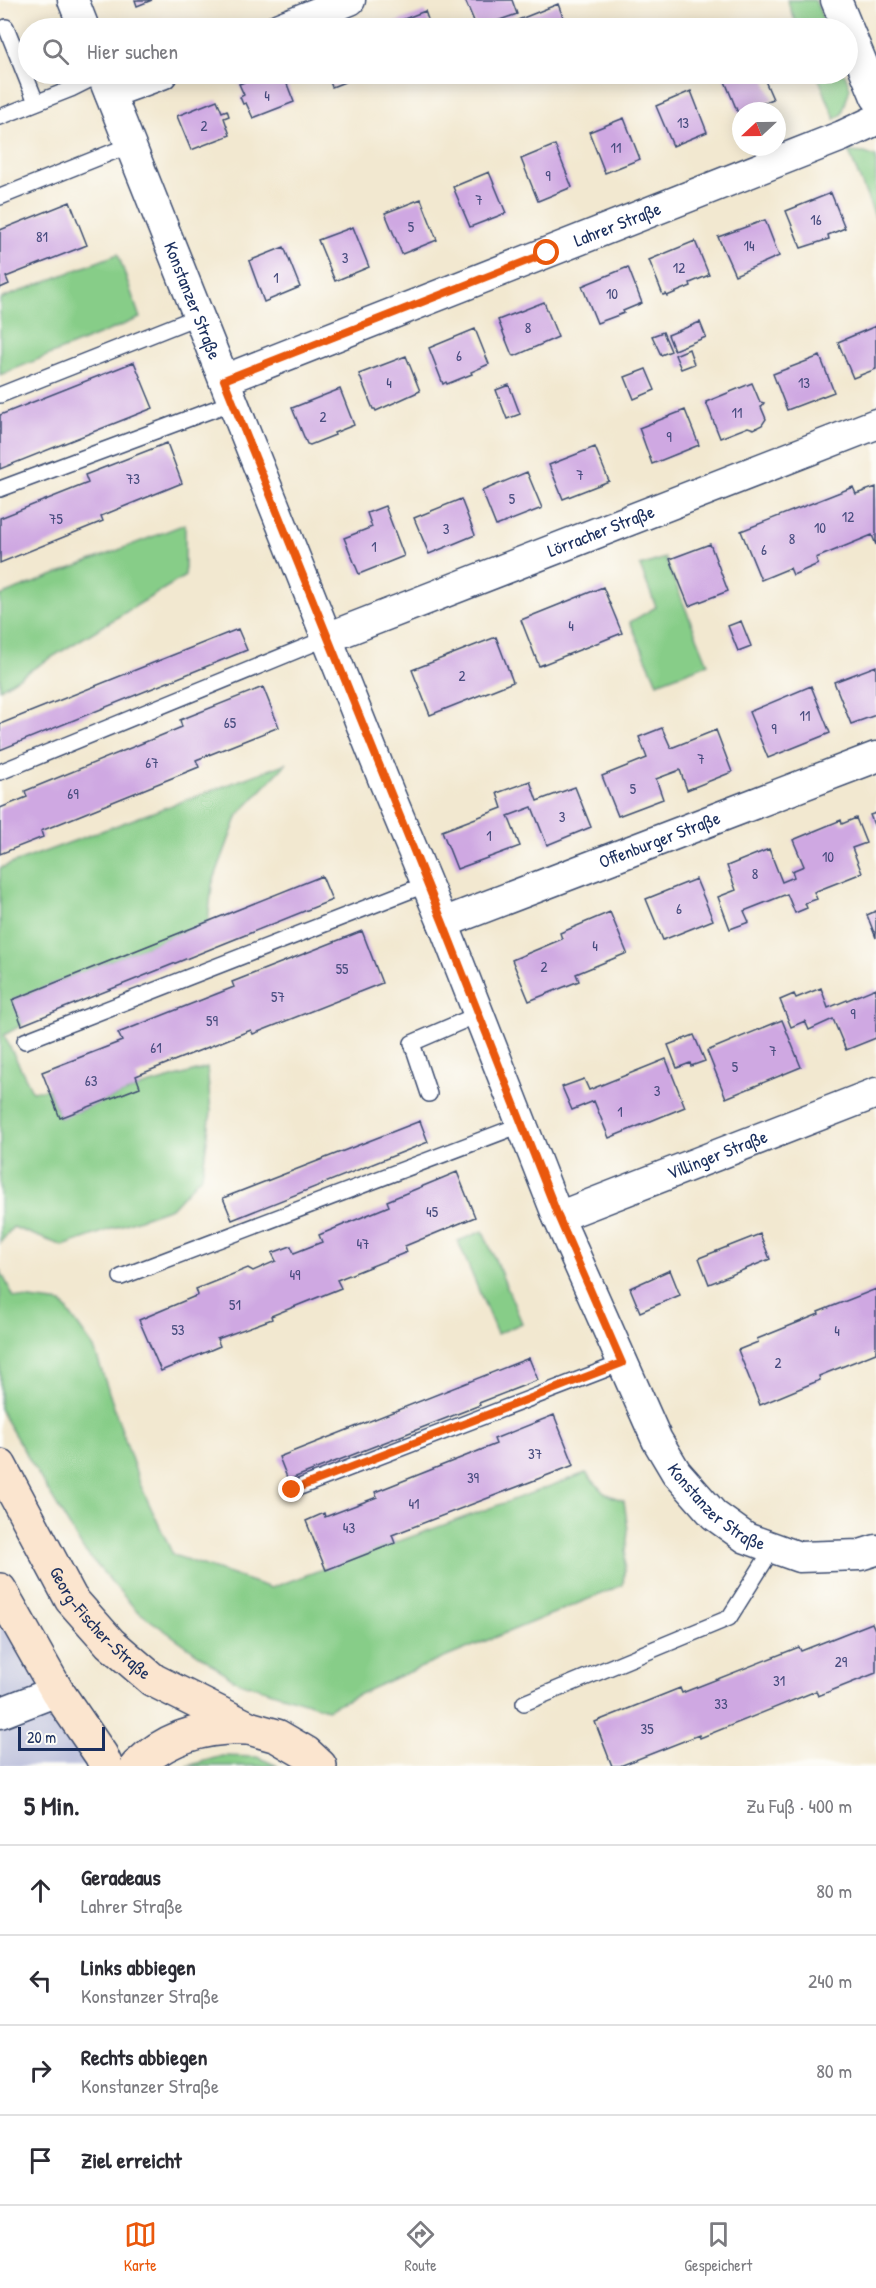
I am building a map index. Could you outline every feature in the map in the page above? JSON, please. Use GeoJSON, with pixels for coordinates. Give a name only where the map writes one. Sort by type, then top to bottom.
{"type":"FeatureCollection","features":[{"type":"Feature","properties":{"kind":"main road","name":"Georg-Fischer-Straße"},"geometry":{"type":"LineString","coordinates":[[0,1466],[71,1599],[110,1643],[153,1680],[249,1728],[277,1736],[306,1753],[320,1766]]}},
{"type":"Feature","properties":{"kind":"main road"},"geometry":{"type":"LineString","coordinates":[[0,1590],[57,1691],[101,1755],[106,1766]]}},
{"type":"Feature","properties":{"kind":"main road","name":"Georg-Fischer-Straße"},"geometry":{"type":"LineString","coordinates":[[137,1766],[147,1756],[170,1741],[196,1731],[222,1727],[249,1728]]}},
{"type":"Feature","properties":{"kind":"street"},"geometry":{"type":"LineString","coordinates":[[73,0],[80,18]]}},
{"type":"Feature","properties":{"kind":"street"},"geometry":{"type":"LineString","coordinates":[[304,18],[350,0]]}},
{"type":"Feature","properties":{"kind":"street"},"geometry":{"type":"LineString","coordinates":[[836,0],[843,18]]}},
{"type":"Feature","properties":{"kind":"street"},"geometry":{"type":"LineString","coordinates":[[858,53],[876,97]]}},
{"type":"Feature","properties":{"kind":"street","name":"Konstanzer Straße"},"geometry":{"type":"LineString","coordinates":[[106,84],[558,1216],[657,1440],[676,1472],[714,1515],[746,1538],[799,1557],[860,1554],[876,1550]]}},
{"type":"Feature","properties":{"kind":"street","name":"Lahrer Straße"},"geometry":{"type":"LineString","coordinates":[[228,391],[876,120]]}},
{"type":"Feature","properties":{"kind":"street","name":"Lörracher Straße"},"geometry":{"type":"LineString","coordinates":[[327,638],[876,424]]}},
{"type":"Feature","properties":{"kind":"street","name":"Offenburger Straße"},"geometry":{"type":"LineString","coordinates":[[443,923],[876,757]]}},
{"type":"Feature","properties":{"kind":"street","name":"Villinger Straße"},"geometry":{"type":"LineString","coordinates":[[558,1216],[876,1093]]}},
{"type":"Feature","properties":{"kind":"street"},"geometry":{"type":"LineString","coordinates":[[0,1713],[57,1691]]}},
{"type":"Feature","properties":{"kind":"lane"},"geometry":{"type":"LineString","coordinates":[[6,27],[18,57]]}},
{"type":"Feature","properties":{"kind":"lane"},"geometry":{"type":"LineString","coordinates":[[29,84],[36,102]]}},
{"type":"Feature","properties":{"kind":"lane"},"geometry":{"type":"LineString","coordinates":[[0,117],[36,102],[102,84]]}},
{"type":"Feature","properties":{"kind":"lane"},"geometry":{"type":"LineString","coordinates":[[0,197],[130,145]]}},
{"type":"Feature","properties":{"kind":"lane"},"geometry":{"type":"LineString","coordinates":[[0,395],[199,316]]}},
{"type":"Feature","properties":{"kind":"lane"},"geometry":{"type":"LineString","coordinates":[[0,489],[228,391]]}},
{"type":"Feature","properties":{"kind":"lane"},"geometry":{"type":"LineString","coordinates":[[0,772],[327,638]]}},
{"type":"Feature","properties":{"kind":"lane"},"geometry":{"type":"LineString","coordinates":[[26,1041],[427,884]]}},
{"type":"Feature","properties":{"kind":"lane"},"geometry":{"type":"LineString","coordinates":[[429,1094],[412,1043],[479,1014]]}},
{"type":"Feature","properties":{"kind":"lane"},"geometry":{"type":"LineString","coordinates":[[122,1277],[523,1124]]}},
{"type":"Feature","properties":{"kind":"lane"},"geometry":{"type":"LineString","coordinates":[[292,1490],[622,1363]]}},
{"type":"Feature","properties":{"kind":"lane"},"geometry":{"type":"LineString","coordinates":[[524,1703],[729,1618],[773,1548]]}},
{"type":"Feature","properties":{"kind":"shaded area"},"geometry":{"type":"Polygon","coordinates":[[[0,1590],[106,1766],[0,1766],[0,1590]]]}},
{"type":"Feature","properties":{"kind":"green space"},"geometry":{"type":"Polygon","coordinates":[[[787,0],[815,0],[823,18],[794,18],[787,0]]]}},
{"type":"Feature","properties":{"kind":"green space"},"geometry":{"type":"Polygon","coordinates":[[[821,84],[849,84],[850,88],[842,114],[835,119],[821,84]]]}},
{"type":"Feature","properties":{"kind":"green space"},"geometry":{"type":"Polygon","coordinates":[[[849,152],[865,153],[876,157],[876,219],[849,152]]]}},
{"type":"Feature","properties":{"kind":"green space"},"geometry":{"type":"Polygon","coordinates":[[[118,254],[140,318],[0,375],[0,299],[118,254]]]}},
{"type":"Feature","properties":{"kind":"green space"},"geometry":{"type":"Polygon","coordinates":[[[185,524],[185,576],[0,689],[0,596],[185,524]]]}},
{"type":"Feature","properties":{"kind":"green space"},"geometry":{"type":"Polygon","coordinates":[[[665,558],[708,664],[657,683],[630,622],[656,607],[640,566],[665,558]]]}},
{"type":"Feature","properties":{"kind":"green space"},"geometry":{"type":"Polygon","coordinates":[[[287,763],[238,815],[212,885],[208,922],[13,1000],[22,1025],[4,1035],[32,1091],[48,1089],[60,1118],[140,1087],[207,1068],[211,1112],[202,1175],[171,1208],[63,1246],[13,1227],[0,1243],[0,868],[287,763]]]}},
{"type":"Feature","properties":{"kind":"green space"},"geometry":{"type":"Polygon","coordinates":[[[483,1231],[522,1323],[497,1334],[458,1241],[483,1231]]]}},
{"type":"Feature","properties":{"kind":"green space"},"geometry":{"type":"Polygon","coordinates":[[[0,1270],[14,1297],[62,1303],[94,1348],[140,1484],[173,1555],[271,1588],[586,1473],[604,1493],[624,1501],[628,1530],[623,1585],[395,1678],[327,1709],[236,1681],[136,1610],[83,1549],[5,1419],[0,1408],[0,1270]]]}},
{"type":"Feature","properties":{"kind":"green space"},"geometry":{"type":"Polygon","coordinates":[[[222,1756],[257,1757],[278,1766],[187,1766],[222,1756]]]}},
{"type":"Feature","properties":{"kind":"building"},"geometry":{"type":"Polygon","coordinates":[[[135,0],[152,0],[137,6],[135,0]]]}},
{"type":"Feature","properties":{"kind":"building"},"geometry":{"type":"Polygon","coordinates":[[[465,0],[512,0],[517,14],[506,18],[473,18],[465,0]]]}},
{"type":"Feature","properties":{"kind":"building"},"geometry":{"type":"Polygon","coordinates":[[[558,4],[563,18],[523,18],[558,4]]]}},
{"type":"Feature","properties":{"kind":"building"},"geometry":{"type":"Polygon","coordinates":[[[425,11],[427,18],[407,18],[425,11]]]}},
{"type":"Feature","properties":{"kind":"building"},"geometry":{"type":"Polygon","coordinates":[[[239,84],[287,84],[294,102],[253,118],[246,103],[243,104],[240,97],[244,95],[239,84]]]}},
{"type":"Feature","properties":{"kind":"building"},"geometry":{"type":"Polygon","coordinates":[[[726,84],[766,84],[773,99],[766,102],[733,102],[726,84]]]}},
{"type":"Feature","properties":{"kind":"building"},"geometry":{"type":"Polygon","coordinates":[[[691,91],[707,132],[673,146],[656,106],[691,91]]]}},
{"type":"Feature","properties":{"kind":"building"},"geometry":{"type":"Polygon","coordinates":[[[217,100],[222,112],[227,110],[229,116],[224,118],[230,135],[191,150],[177,116],[217,100]]]}},
{"type":"Feature","properties":{"kind":"building"},"geometry":{"type":"Polygon","coordinates":[[[624,118],[640,159],[605,173],[589,132],[624,118]]]}},
{"type":"Feature","properties":{"kind":"building"},"geometry":{"type":"Polygon","coordinates":[[[555,145],[572,187],[538,201],[521,159],[555,145]]]}},
{"type":"Feature","properties":{"kind":"building"},"geometry":{"type":"Polygon","coordinates":[[[489,172],[506,213],[470,227],[453,187],[489,172]]]}},
{"type":"Feature","properties":{"kind":"building"},"geometry":{"type":"Polygon","coordinates":[[[831,193],[845,228],[828,235],[829,239],[801,248],[786,211],[831,193]]]}},
{"type":"Feature","properties":{"kind":"building"},"geometry":{"type":"Polygon","coordinates":[[[421,199],[437,240],[402,254],[385,213],[421,199]]]}},
{"type":"Feature","properties":{"kind":"building"},"geometry":{"type":"Polygon","coordinates":[[[70,202],[87,245],[6,277],[9,284],[0,288],[0,230],[70,202]]]}},
{"type":"Feature","properties":{"kind":"building"},"geometry":{"type":"Polygon","coordinates":[[[765,220],[779,256],[735,275],[718,237],[765,220]]]}},
{"type":"Feature","properties":{"kind":"building"},"geometry":{"type":"Polygon","coordinates":[[[353,227],[369,267],[335,281],[318,240],[353,227]]]}},
{"type":"Feature","properties":{"kind":"building"},"geometry":{"type":"Polygon","coordinates":[[[695,241],[709,275],[690,283],[691,286],[667,296],[663,295],[649,260],[695,241]]]}},
{"type":"Feature","properties":{"kind":"building"},"geometry":{"type":"Polygon","coordinates":[[[284,247],[300,287],[264,302],[249,261],[284,247]]]}},
{"type":"Feature","properties":{"kind":"building"},"geometry":{"type":"Polygon","coordinates":[[[628,267],[642,303],[623,311],[624,313],[597,323],[582,286],[628,267]]]}},
{"type":"Feature","properties":{"kind":"building"},"geometry":{"type":"Polygon","coordinates":[[[544,302],[558,337],[515,356],[512,355],[498,320],[544,302]]]}},
{"type":"Feature","properties":{"kind":"building"},"geometry":{"type":"Polygon","coordinates":[[[700,322],[706,337],[674,350],[668,335],[700,322]]]}},
{"type":"Feature","properties":{"kind":"building"},"geometry":{"type":"Polygon","coordinates":[[[876,326],[876,369],[853,378],[838,342],[876,326]]]}},
{"type":"Feature","properties":{"kind":"building"},"geometry":{"type":"Polygon","coordinates":[[[475,329],[489,364],[471,372],[472,374],[443,384],[429,348],[475,329]]]}},
{"type":"Feature","properties":{"kind":"building"},"geometry":{"type":"Polygon","coordinates":[[[663,332],[671,351],[661,355],[652,336],[663,332]]]}},
{"type":"Feature","properties":{"kind":"building"},"geometry":{"type":"Polygon","coordinates":[[[689,349],[694,364],[681,369],[675,355],[689,349]]]}},
{"type":"Feature","properties":{"kind":"building"},"geometry":{"type":"Polygon","coordinates":[[[406,356],[420,391],[376,411],[373,409],[359,374],[406,356]]]}},
{"type":"Feature","properties":{"kind":"building"},"geometry":{"type":"Polygon","coordinates":[[[820,356],[834,392],[787,410],[773,374],[820,356]]]}},
{"type":"Feature","properties":{"kind":"building"},"geometry":{"type":"Polygon","coordinates":[[[134,362],[153,408],[0,469],[0,415],[134,362]]]}},
{"type":"Feature","properties":{"kind":"building"},"geometry":{"type":"Polygon","coordinates":[[[646,369],[655,390],[634,399],[625,377],[646,369]]]}},
{"type":"Feature","properties":{"kind":"building"},"geometry":{"type":"Polygon","coordinates":[[[752,383],[760,402],[764,403],[761,407],[766,419],[762,425],[754,429],[748,427],[720,438],[706,402],[752,383]]]}},
{"type":"Feature","properties":{"kind":"building"},"geometry":{"type":"Polygon","coordinates":[[[509,385],[520,414],[507,419],[496,390],[509,385]]]}},
{"type":"Feature","properties":{"kind":"building"},"geometry":{"type":"Polygon","coordinates":[[[340,389],[354,425],[334,433],[335,435],[310,445],[307,444],[292,408],[340,389]]]}},
{"type":"Feature","properties":{"kind":"building"},"geometry":{"type":"Polygon","coordinates":[[[685,410],[699,445],[652,464],[639,428],[685,410]]]}},
{"type":"Feature","properties":{"kind":"building"},"geometry":{"type":"Polygon","coordinates":[[[167,443],[182,483],[101,516],[103,521],[0,563],[0,518],[88,483],[85,475],[167,443]]]}},
{"type":"Feature","properties":{"kind":"building"},"geometry":{"type":"Polygon","coordinates":[[[595,447],[609,481],[563,499],[549,465],[595,447]]]}},
{"type":"Feature","properties":{"kind":"building"},"geometry":{"type":"Polygon","coordinates":[[[527,472],[542,508],[496,526],[482,491],[527,472]]]}},
{"type":"Feature","properties":{"kind":"building"},"geometry":{"type":"Polygon","coordinates":[[[853,487],[856,494],[876,487],[876,545],[872,535],[816,558],[818,564],[793,575],[790,568],[761,580],[741,531],[853,487]]]}},
{"type":"Feature","properties":{"kind":"building"},"geometry":{"type":"Polygon","coordinates":[[[461,499],[475,535],[429,554],[414,518],[461,499]]]}},
{"type":"Feature","properties":{"kind":"building"},"geometry":{"type":"Polygon","coordinates":[[[385,506],[404,556],[359,574],[344,538],[372,527],[367,513],[385,506]]]}},
{"type":"Feature","properties":{"kind":"building"},"geometry":{"type":"Polygon","coordinates":[[[710,544],[728,591],[689,606],[670,559],[710,544]]]}},
{"type":"Feature","properties":{"kind":"building"},"geometry":{"type":"Polygon","coordinates":[[[603,587],[622,633],[539,666],[521,620],[603,587]]]}},
{"type":"Feature","properties":{"kind":"building"},"geometry":{"type":"Polygon","coordinates":[[[741,621],[751,646],[738,651],[728,626],[741,621]]]}},
{"type":"Feature","properties":{"kind":"building"},"geometry":{"type":"Polygon","coordinates":[[[238,629],[247,650],[0,750],[0,724],[238,629]]]}},
{"type":"Feature","properties":{"kind":"building"},"geometry":{"type":"Polygon","coordinates":[[[496,637],[513,682],[430,715],[412,670],[496,637]]]}},
{"type":"Feature","properties":{"kind":"building"},"geometry":{"type":"Polygon","coordinates":[[[876,666],[876,715],[851,724],[834,682],[876,666]]]}},
{"type":"Feature","properties":{"kind":"building"},"geometry":{"type":"Polygon","coordinates":[[[811,686],[830,733],[768,758],[749,712],[811,686]]]}},
{"type":"Feature","properties":{"kind":"building"},"geometry":{"type":"Polygon","coordinates":[[[263,687],[279,727],[196,760],[199,767],[41,831],[43,837],[0,854],[0,808],[27,797],[25,791],[182,727],[180,720],[263,687]]]}},
{"type":"Feature","properties":{"kind":"building"},"geometry":{"type":"Polygon","coordinates":[[[662,728],[671,748],[716,730],[732,772],[687,790],[680,770],[656,779],[663,799],[618,816],[602,776],[647,758],[639,737],[662,728]]]}},
{"type":"Feature","properties":{"kind":"building"},"geometry":{"type":"Polygon","coordinates":[[[530,781],[537,801],[575,787],[591,827],[547,845],[532,807],[508,816],[520,846],[457,869],[442,831],[502,808],[497,793],[530,781]]]}},
{"type":"Feature","properties":{"kind":"building"},"geometry":{"type":"Polygon","coordinates":[[[876,813],[876,830],[870,815],[876,813]]]}},
{"type":"Feature","properties":{"kind":"building"},"geometry":{"type":"Polygon","coordinates":[[[856,818],[866,843],[852,848],[862,873],[814,892],[817,899],[805,903],[807,908],[795,913],[787,894],[744,911],[749,922],[730,929],[718,897],[736,890],[727,866],[769,849],[782,882],[794,877],[792,871],[804,866],[793,840],[841,820],[842,824],[856,818]]]}},
{"type":"Feature","properties":{"kind":"building"},"geometry":{"type":"Polygon","coordinates":[[[322,876],[332,900],[22,1025],[12,1000],[322,876]]]}},
{"type":"Feature","properties":{"kind":"building"},"geometry":{"type":"Polygon","coordinates":[[[696,879],[713,920],[663,940],[646,899],[696,879]]]}},
{"type":"Feature","properties":{"kind":"building"},"geometry":{"type":"Polygon","coordinates":[[[876,911],[876,938],[867,915],[876,911]]]}},
{"type":"Feature","properties":{"kind":"building"},"geometry":{"type":"Polygon","coordinates":[[[610,912],[627,953],[576,974],[579,981],[529,1001],[512,960],[562,939],[560,933],[610,912]]]}},
{"type":"Feature","properties":{"kind":"building"},"geometry":{"type":"Polygon","coordinates":[[[362,931],[382,983],[253,1034],[251,1030],[136,1076],[140,1087],[60,1118],[42,1072],[122,1041],[118,1033],[234,987],[232,982],[362,931]]]}},
{"type":"Feature","properties":{"kind":"building"},"geometry":{"type":"Polygon","coordinates":[[[821,988],[828,1008],[876,988],[876,1038],[846,1050],[833,1019],[809,1030],[805,1021],[791,1027],[780,1000],[794,994],[796,998],[821,988]]]}},
{"type":"Feature","properties":{"kind":"building"},"geometry":{"type":"Polygon","coordinates":[[[782,1020],[801,1067],[726,1098],[707,1051],[782,1020]]]}},
{"type":"Feature","properties":{"kind":"building"},"geometry":{"type":"Polygon","coordinates":[[[694,1035],[705,1061],[677,1068],[668,1045],[694,1035]]]}},
{"type":"Feature","properties":{"kind":"building"},"geometry":{"type":"Polygon","coordinates":[[[666,1059],[685,1107],[609,1138],[594,1101],[572,1110],[562,1087],[584,1079],[589,1090],[666,1059]]]}},
{"type":"Feature","properties":{"kind":"building"},"geometry":{"type":"Polygon","coordinates":[[[420,1121],[428,1142],[232,1220],[223,1198],[420,1121]]]}},
{"type":"Feature","properties":{"kind":"building"},"geometry":{"type":"Polygon","coordinates":[[[457,1172],[475,1217],[405,1246],[407,1252],[337,1280],[341,1288],[271,1316],[272,1319],[217,1339],[220,1346],[161,1371],[139,1320],[198,1295],[196,1289],[248,1268],[253,1271],[276,1261],[272,1253],[291,1246],[294,1253],[322,1242],[319,1235],[389,1206],[387,1201],[457,1172]]]}},
{"type":"Feature","properties":{"kind":"building"},"geometry":{"type":"Polygon","coordinates":[[[760,1234],[770,1259],[709,1284],[699,1258],[760,1234]]]}},
{"type":"Feature","properties":{"kind":"building"},"geometry":{"type":"Polygon","coordinates":[[[670,1270],[680,1295],[640,1312],[630,1288],[670,1270]]]}},
{"type":"Feature","properties":{"kind":"building"},"geometry":{"type":"Polygon","coordinates":[[[876,1289],[876,1353],[819,1376],[820,1380],[760,1405],[738,1350],[758,1342],[757,1339],[819,1314],[818,1312],[876,1289]]]}},
{"type":"Feature","properties":{"kind":"building"},"geometry":{"type":"Polygon","coordinates":[[[529,1358],[538,1380],[288,1480],[279,1457],[529,1358]]]}},
{"type":"Feature","properties":{"kind":"building"},"geometry":{"type":"Polygon","coordinates":[[[554,1415],[574,1465],[392,1535],[395,1543],[326,1570],[306,1521],[324,1513],[325,1517],[377,1497],[375,1492],[496,1444],[494,1439],[554,1415]]]}},
{"type":"Feature","properties":{"kind":"building"},"geometry":{"type":"Polygon","coordinates":[[[872,1623],[876,1632],[876,1673],[818,1696],[816,1691],[700,1738],[699,1735],[620,1766],[612,1766],[595,1722],[680,1688],[682,1693],[799,1647],[801,1651],[872,1623]]]}},
{"type":"Feature","properties":{"kind":"route"},"geometry":{"type":"LineString","coordinates":[[292,1490],[622,1363],[558,1216],[443,923],[224,380],[547,253]]}}]}
